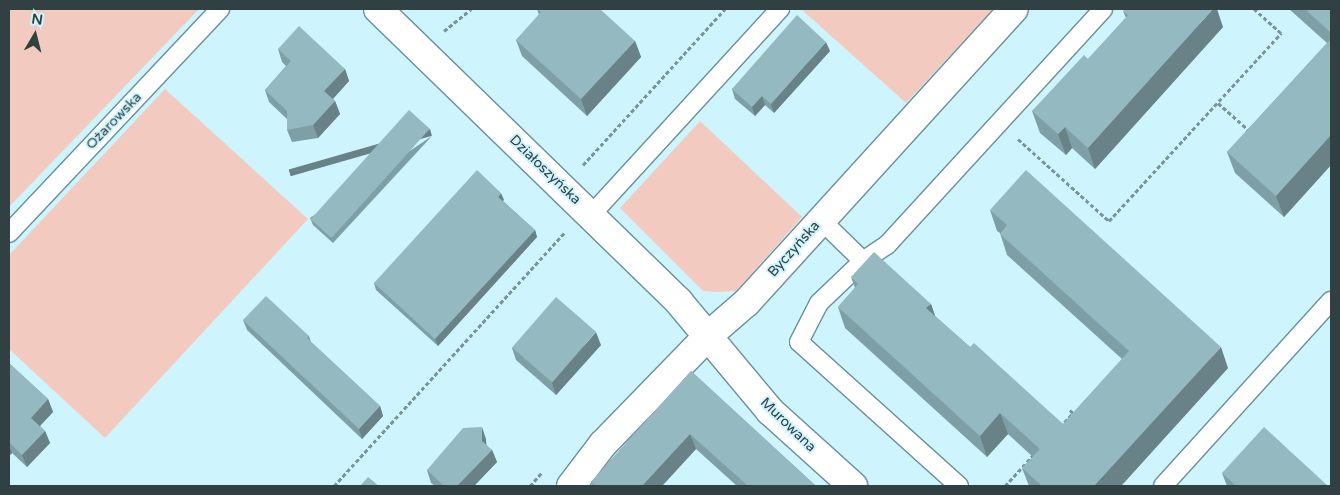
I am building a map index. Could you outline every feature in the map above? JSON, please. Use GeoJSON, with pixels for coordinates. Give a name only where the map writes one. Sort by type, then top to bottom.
{"type":"FeatureCollection","features":[{"type":"Feature","properties":{"kind":"street","name":"Działoszyńska"},"geometry":{"type":"LineString","coordinates":[[378,9],[588,212],[679,302],[709,335]]}},
{"type":"Feature","properties":{"kind":"street","name":"Byczyńska"},"geometry":{"type":"LineString","coordinates":[[571,486],[603,444],[709,335],[747,302],[1014,9]]}},
{"type":"Feature","properties":{"kind":"street","name":"Murowana"},"geometry":{"type":"LineString","coordinates":[[709,335],[770,411],[853,486]]}},
{"type":"Feature","properties":{"kind":"lane","name":"Ożarowska"},"geometry":{"type":"LineString","coordinates":[[9,233],[220,9]]}},
{"type":"Feature","properties":{"kind":"lane"},"geometry":{"type":"LineString","coordinates":[[588,212],[780,9]]}},
{"type":"Feature","properties":{"kind":"lane"},"geometry":{"type":"LineString","coordinates":[[959,486],[799,342],[819,303],[863,261],[887,245],[1103,9]]}},
{"type":"Feature","properties":{"kind":"lane"},"geometry":{"type":"LineString","coordinates":[[821,220],[863,261]]}},
{"type":"Feature","properties":{"kind":"lane"},"geometry":{"type":"LineString","coordinates":[[1163,486],[1331,302]]}},
{"type":"Feature","properties":{"kind":"path"},"geometry":{"type":"LineString","coordinates":[[576,172],[725,9]]}},
{"type":"Feature","properties":{"kind":"path"},"geometry":{"type":"LineString","coordinates":[[999,122],[1109,221],[1281,33],[1254,9]]}},
{"type":"Feature","properties":{"kind":"path"},"geometry":{"type":"LineString","coordinates":[[1218,102],[1253,134]]}},
{"type":"Feature","properties":{"kind":"path"},"geometry":{"type":"LineString","coordinates":[[1167,158],[1170,162]]}},
{"type":"Feature","properties":{"kind":"path"},"geometry":{"type":"LineString","coordinates":[[334,486],[588,212]]}},
{"type":"Feature","properties":{"kind":"path"},"geometry":{"type":"LineString","coordinates":[[1116,215],[1119,218]]}},
{"type":"Feature","properties":{"kind":"path"},"geometry":{"type":"LineString","coordinates":[[1054,433],[1073,413],[1068,409]]}},
{"type":"Feature","properties":{"kind":"path"},"geometry":{"type":"LineString","coordinates":[[1005,486],[1042,446]]}},
{"type":"Feature","properties":{"kind":"shaded area"},"geometry":{"type":"Polygon","coordinates":[[[9,9],[199,9],[9,207],[9,9]]]}},
{"type":"Feature","properties":{"kind":"shaded area"},"geometry":{"type":"Polygon","coordinates":[[[801,9],[993,9],[906,103],[801,9]]]}},
{"type":"Feature","properties":{"kind":"shaded area"},"geometry":{"type":"Polygon","coordinates":[[[165,89],[308,219],[105,438],[9,349],[9,255],[165,89]]]}},
{"type":"Feature","properties":{"kind":"shaded area"},"geometry":{"type":"Polygon","coordinates":[[[700,121],[802,217],[736,291],[703,291],[620,208],[700,121]]]}},
{"type":"Feature","properties":{"kind":"building"},"geometry":{"type":"Polygon","coordinates":[[[537,9],[600,9],[635,41],[581,99],[516,40],[541,12],[537,9]]]}},
{"type":"Feature","properties":{"kind":"building"},"geometry":{"type":"Polygon","coordinates":[[[1126,9],[1213,9],[1088,148],[1065,127],[1058,134],[1032,111],[1084,55],[1088,59],[1128,15],[1123,11],[1126,9]]]}},
{"type":"Feature","properties":{"kind":"building"},"geometry":{"type":"Polygon","coordinates":[[[1305,9],[1331,9],[1331,33],[1305,9]]]}},
{"type":"Feature","properties":{"kind":"building"},"geometry":{"type":"Polygon","coordinates":[[[797,15],[826,42],[771,104],[762,96],[752,107],[732,89],[797,15]]]}},
{"type":"Feature","properties":{"kind":"building"},"geometry":{"type":"Polygon","coordinates":[[[299,26],[345,69],[324,91],[335,101],[313,125],[287,130],[287,111],[265,90],[291,61],[278,49],[299,26]]]}},
{"type":"Feature","properties":{"kind":"building"},"geometry":{"type":"Polygon","coordinates":[[[1331,39],[1331,135],[1276,196],[1227,152],[1331,39]]]}},
{"type":"Feature","properties":{"kind":"building"},"geometry":{"type":"Polygon","coordinates":[[[409,110],[430,129],[331,238],[311,219],[409,110]]]}},
{"type":"Feature","properties":{"kind":"building"},"geometry":{"type":"Polygon","coordinates":[[[477,170],[501,193],[498,197],[535,230],[435,339],[374,283],[477,170]]]}},
{"type":"Feature","properties":{"kind":"building"},"geometry":{"type":"Polygon","coordinates":[[[1026,170],[1221,347],[1094,486],[1042,486],[1022,468],[1040,449],[1000,413],[980,436],[838,307],[858,284],[851,277],[874,252],[931,304],[926,308],[970,347],[974,343],[1063,424],[1129,351],[1000,234],[1007,225],[990,210],[1026,170]]]}},
{"type":"Feature","properties":{"kind":"building"},"geometry":{"type":"Polygon","coordinates":[[[266,296],[309,336],[307,338],[380,406],[359,429],[243,320],[266,296]]]}},
{"type":"Feature","properties":{"kind":"building"},"geometry":{"type":"Polygon","coordinates":[[[556,297],[596,332],[552,382],[512,348],[556,297]]]}},
{"type":"Feature","properties":{"kind":"building"},"geometry":{"type":"Polygon","coordinates":[[[9,363],[48,399],[31,418],[45,431],[22,455],[9,442],[9,363]]]}},
{"type":"Feature","properties":{"kind":"building"},"geometry":{"type":"Polygon","coordinates":[[[691,371],[816,486],[748,486],[690,434],[642,486],[596,486],[591,482],[691,371]]]}},
{"type":"Feature","properties":{"kind":"building"},"geometry":{"type":"Polygon","coordinates":[[[482,427],[482,441],[492,450],[457,486],[444,486],[427,470],[463,428],[482,427]]]}},
{"type":"Feature","properties":{"kind":"building"},"geometry":{"type":"Polygon","coordinates":[[[1264,427],[1328,486],[1236,486],[1222,473],[1264,427]]]}},
{"type":"Feature","properties":{"kind":"building"},"geometry":{"type":"Polygon","coordinates":[[[368,477],[379,486],[360,486],[368,477]]]}}]}
